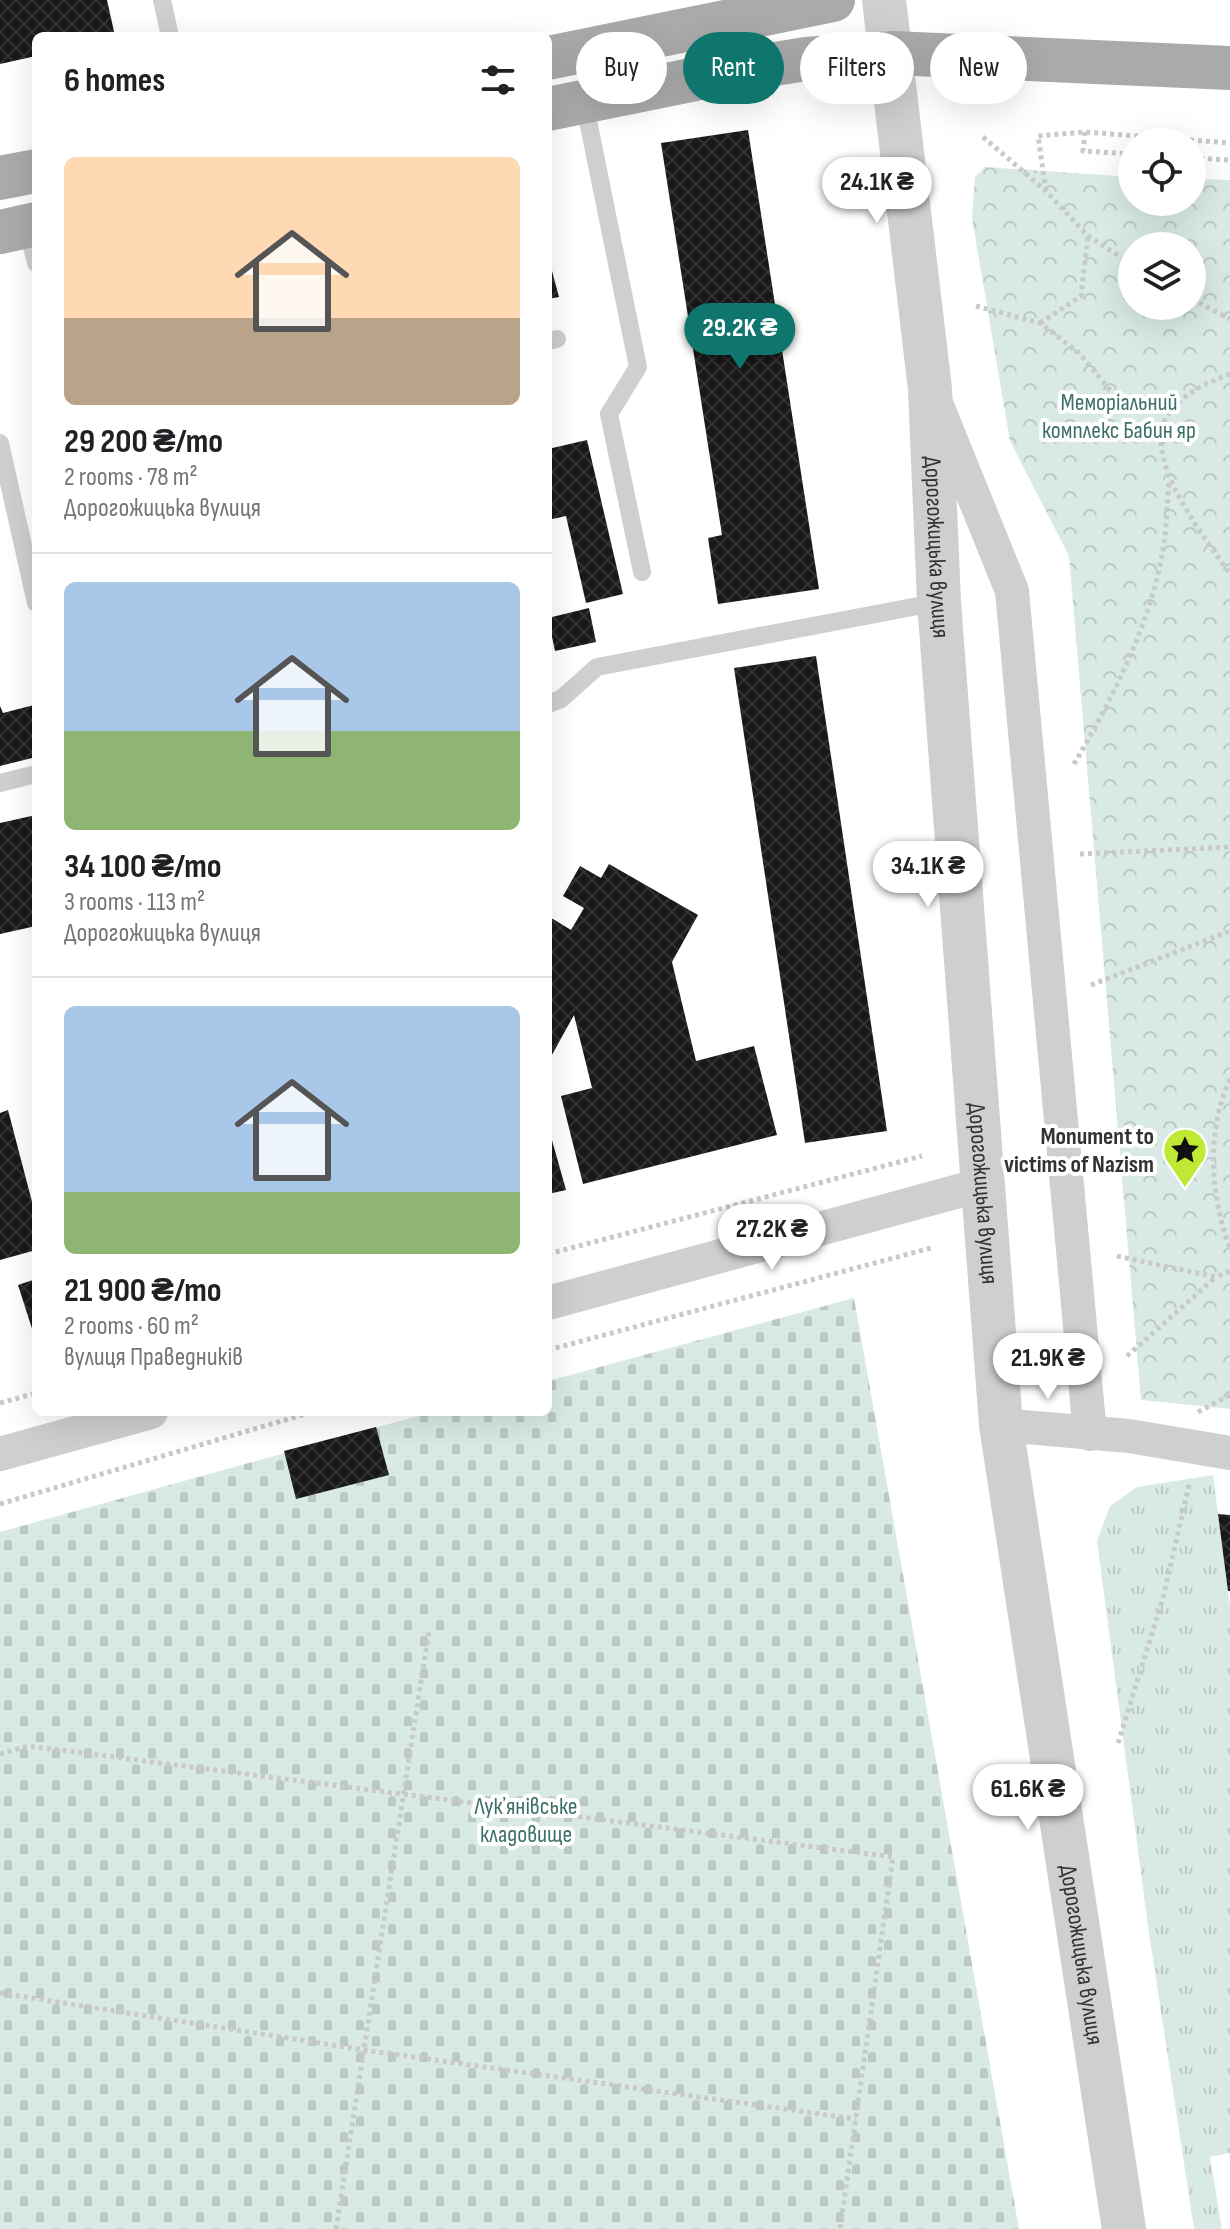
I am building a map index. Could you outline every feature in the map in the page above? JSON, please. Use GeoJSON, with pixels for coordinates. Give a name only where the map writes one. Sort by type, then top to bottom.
{"type":"FeatureCollection","features":[{"type":"Feature","properties":{"kind":"main road"},"geometry":{"type":"LineString","coordinates":[[552,57],[833,0]]}},
{"type":"Feature","properties":{"kind":"main road"},"geometry":{"type":"LineString","coordinates":[[914,54],[1230,68]]}},
{"type":"Feature","properties":{"kind":"main road"},"geometry":{"type":"LineString","coordinates":[[566,105],[750,68],[800,63]]}},
{"type":"Feature","properties":{"kind":"main road"},"geometry":{"type":"LineString","coordinates":[[0,178],[32,172]]}},
{"type":"Feature","properties":{"kind":"street","name":"Дорогожицька вулиця"},"geometry":{"type":"LineString","coordinates":[[884,0],[889,32]]}},
{"type":"Feature","properties":{"kind":"street","name":"Дорогожицька вулиця"},"geometry":{"type":"LineString","coordinates":[[898,104],[930,389],[939,602],[1001,1425],[1124,2229]]}},
{"type":"Feature","properties":{"kind":"street","name":"Дорогожицька вулиця"},"geometry":{"type":"LineString","coordinates":[[930,389],[1012,591],[1090,1434]]}},
{"type":"Feature","properties":{"kind":"street"},"geometry":{"type":"LineString","coordinates":[[552,1302],[981,1185]]}},
{"type":"Feature","properties":{"kind":"street"},"geometry":{"type":"LineString","coordinates":[[0,1454],[137,1416]]}},
{"type":"Feature","properties":{"kind":"street"},"geometry":{"type":"LineString","coordinates":[[1001,1425],[1129,1436],[1230,1453]]}},
{"type":"Feature","properties":{"kind":"lane"},"geometry":{"type":"LineString","coordinates":[[162,0],[169,32]]}},
{"type":"Feature","properties":{"kind":"lane"},"geometry":{"type":"LineString","coordinates":[[566,105],[638,367],[609,414],[642,572]]}},
{"type":"Feature","properties":{"kind":"lane"},"geometry":{"type":"LineString","coordinates":[[1,450],[32,586]]}},
{"type":"Feature","properties":{"kind":"lane"},"geometry":{"type":"LineString","coordinates":[[552,702],[561,699],[597,667],[939,602]]}},
{"type":"Feature","properties":{"kind":"lane"},"geometry":{"type":"LineString","coordinates":[[0,783],[32,775]]}},
{"type":"Feature","properties":{"kind":"path"},"geometry":{"type":"LineString","coordinates":[[1085,132],[1083,151],[1118,153]]}},
{"type":"Feature","properties":{"kind":"path"},"geometry":{"type":"LineString","coordinates":[[1046,191],[1038,136],[1085,132],[1230,143]]}},
{"type":"Feature","properties":{"kind":"path"},"geometry":{"type":"LineString","coordinates":[[983,137],[1046,191],[1088,236],[1118,255]]}},
{"type":"Feature","properties":{"kind":"path"},"geometry":{"type":"LineString","coordinates":[[1206,159],[1230,160]]}},
{"type":"Feature","properties":{"kind":"path"},"geometry":{"type":"LineString","coordinates":[[1040,323],[1081,296],[1088,236]]}},
{"type":"Feature","properties":{"kind":"path"},"geometry":{"type":"LineString","coordinates":[[976,306],[1040,323],[1079,353],[1120,402],[1137,409],[1170,411]]}},
{"type":"Feature","properties":{"kind":"path"},"geometry":{"type":"LineString","coordinates":[[1206,306],[1230,319]]}},
{"type":"Feature","properties":{"kind":"path"},"geometry":{"type":"LineString","coordinates":[[1074,764],[1100,721],[1139,629],[1163,550],[1169,481],[1163,444],[1170,411],[1198,388],[1230,374]]}},
{"type":"Feature","properties":{"kind":"path"},"geometry":{"type":"LineString","coordinates":[[1169,481],[1230,574]]}},
{"type":"Feature","properties":{"kind":"path"},"geometry":{"type":"LineString","coordinates":[[1080,854],[1230,847]]}},
{"type":"Feature","properties":{"kind":"path"},"geometry":{"type":"LineString","coordinates":[[1091,985],[1230,931]]}},
{"type":"Feature","properties":{"kind":"path"},"geometry":{"type":"LineString","coordinates":[[1230,1079],[1220,1101],[1212,1167],[1222,1228],[1230,1248]]}},
{"type":"Feature","properties":{"kind":"path"},"geometry":{"type":"LineString","coordinates":[[552,1253],[922,1156]]}},
{"type":"Feature","properties":{"kind":"path"},"geometry":{"type":"LineString","coordinates":[[552,1349],[931,1248]]}},
{"type":"Feature","properties":{"kind":"path"},"geometry":{"type":"LineString","coordinates":[[1117,1256],[1216,1277]]}},
{"type":"Feature","properties":{"kind":"path"},"geometry":{"type":"LineString","coordinates":[[1127,1356],[1216,1277],[1230,1271]]}},
{"type":"Feature","properties":{"kind":"path"},"geometry":{"type":"LineString","coordinates":[[0,1403],[32,1394]]}},
{"type":"Feature","properties":{"kind":"path"},"geometry":{"type":"LineString","coordinates":[[1195,1414],[1230,1395]]}},
{"type":"Feature","properties":{"kind":"path"},"geometry":{"type":"LineString","coordinates":[[0,1504],[298,1416]]}},
{"type":"Feature","properties":{"kind":"path"},"geometry":{"type":"LineString","coordinates":[[1118,1743],[1163,1598],[1193,1466]]}},
{"type":"Feature","properties":{"kind":"path"},"geometry":{"type":"LineString","coordinates":[[336,2229],[429,1630]]}},
{"type":"Feature","properties":{"kind":"path"},"geometry":{"type":"LineString","coordinates":[[0,1754],[28,1746],[893,1857],[840,2229]]}},
{"type":"Feature","properties":{"kind":"path"},"geometry":{"type":"LineString","coordinates":[[0,1993],[364,2050],[856,2119]]}},
{"type":"Feature","properties":{"kind":"green space","name":"Меморіальний комплекс Бабин яр"},"geometry":{"type":"Polygon","coordinates":[[[985,167],[1118,176],[1118,216],[1206,216],[1206,179],[1230,180],[1230,1409],[1141,1400],[1069,556],[1010,441],[972,218],[975,177],[985,167]]]}},
{"type":"Feature","properties":{"kind":"green space","name":"Лукʼянівське кладовище"},"geometry":{"type":"Polygon","coordinates":[[[854,1298],[1019,2229],[0,2229],[0,1532],[418,1416],[552,1416],[552,1380],[854,1298]]]}},
{"type":"Feature","properties":{"kind":"green space"},"geometry":{"type":"Polygon","coordinates":[[[1213,1475],[1230,1607],[1230,2153],[1210,2157],[1222,2229],[1194,2229],[1148,1926],[1097,1541],[1110,1506],[1137,1487],[1213,1475]]]}},
{"type":"Feature","properties":{"kind":"building"},"geometry":{"type":"Polygon","coordinates":[[[0,0],[107,0],[114,32],[32,32],[32,57],[0,64],[0,0]]]}},
{"type":"Feature","properties":{"kind":"building"},"geometry":{"type":"Polygon","coordinates":[[[748,130],[819,589],[718,604],[708,538],[722,535],[661,143],[748,130]]]}},
{"type":"Feature","properties":{"kind":"building"},"geometry":{"type":"Polygon","coordinates":[[[552,271],[559,297],[552,298],[552,271]]]}},
{"type":"Feature","properties":{"kind":"building"},"geometry":{"type":"Polygon","coordinates":[[[587,440],[623,594],[586,603],[566,516],[552,519],[552,448],[587,440]]]}},
{"type":"Feature","properties":{"kind":"building"},"geometry":{"type":"Polygon","coordinates":[[[589,608],[596,642],[555,651],[552,617],[589,608]]]}},
{"type":"Feature","properties":{"kind":"building"},"geometry":{"type":"Polygon","coordinates":[[[816,656],[887,1131],[805,1143],[734,668],[816,656]]]}},
{"type":"Feature","properties":{"kind":"building"},"geometry":{"type":"Polygon","coordinates":[[[0,706],[3,713],[32,706],[32,758],[0,766],[0,706]]]}},
{"type":"Feature","properties":{"kind":"building"},"geometry":{"type":"Polygon","coordinates":[[[32,816],[32,927],[0,934],[0,823],[32,816]]]}},
{"type":"Feature","properties":{"kind":"building"},"geometry":{"type":"Polygon","coordinates":[[[609,864],[698,915],[672,962],[696,1061],[754,1046],[777,1135],[583,1184],[561,1096],[592,1088],[574,1015],[552,1055],[552,918],[571,930],[584,908],[563,896],[580,866],[601,878],[609,864]]]}},
{"type":"Feature","properties":{"kind":"building"},"geometry":{"type":"Polygon","coordinates":[[[8,1110],[32,1202],[32,1251],[0,1260],[0,1113],[8,1110]]]}},
{"type":"Feature","properties":{"kind":"building"},"geometry":{"type":"Polygon","coordinates":[[[552,1140],[566,1190],[552,1193],[552,1140]]]}},
{"type":"Feature","properties":{"kind":"building"},"geometry":{"type":"Polygon","coordinates":[[[32,1280],[32,1329],[18,1285],[32,1280]]]}},
{"type":"Feature","properties":{"kind":"building"},"geometry":{"type":"Polygon","coordinates":[[[376,1427],[389,1475],[296,1499],[284,1451],[376,1427]]]}},
{"type":"Feature","properties":{"kind":"building"},"geometry":{"type":"Polygon","coordinates":[[[1218,1514],[1230,1515],[1230,1591],[1228,1591],[1218,1514]]]}},
{"type":"Feature","properties":{"kind":"place","name":"Monument to victims of Nazism"},"geometry":{"type":"Point","coordinates":[1185,1189]}}]}
